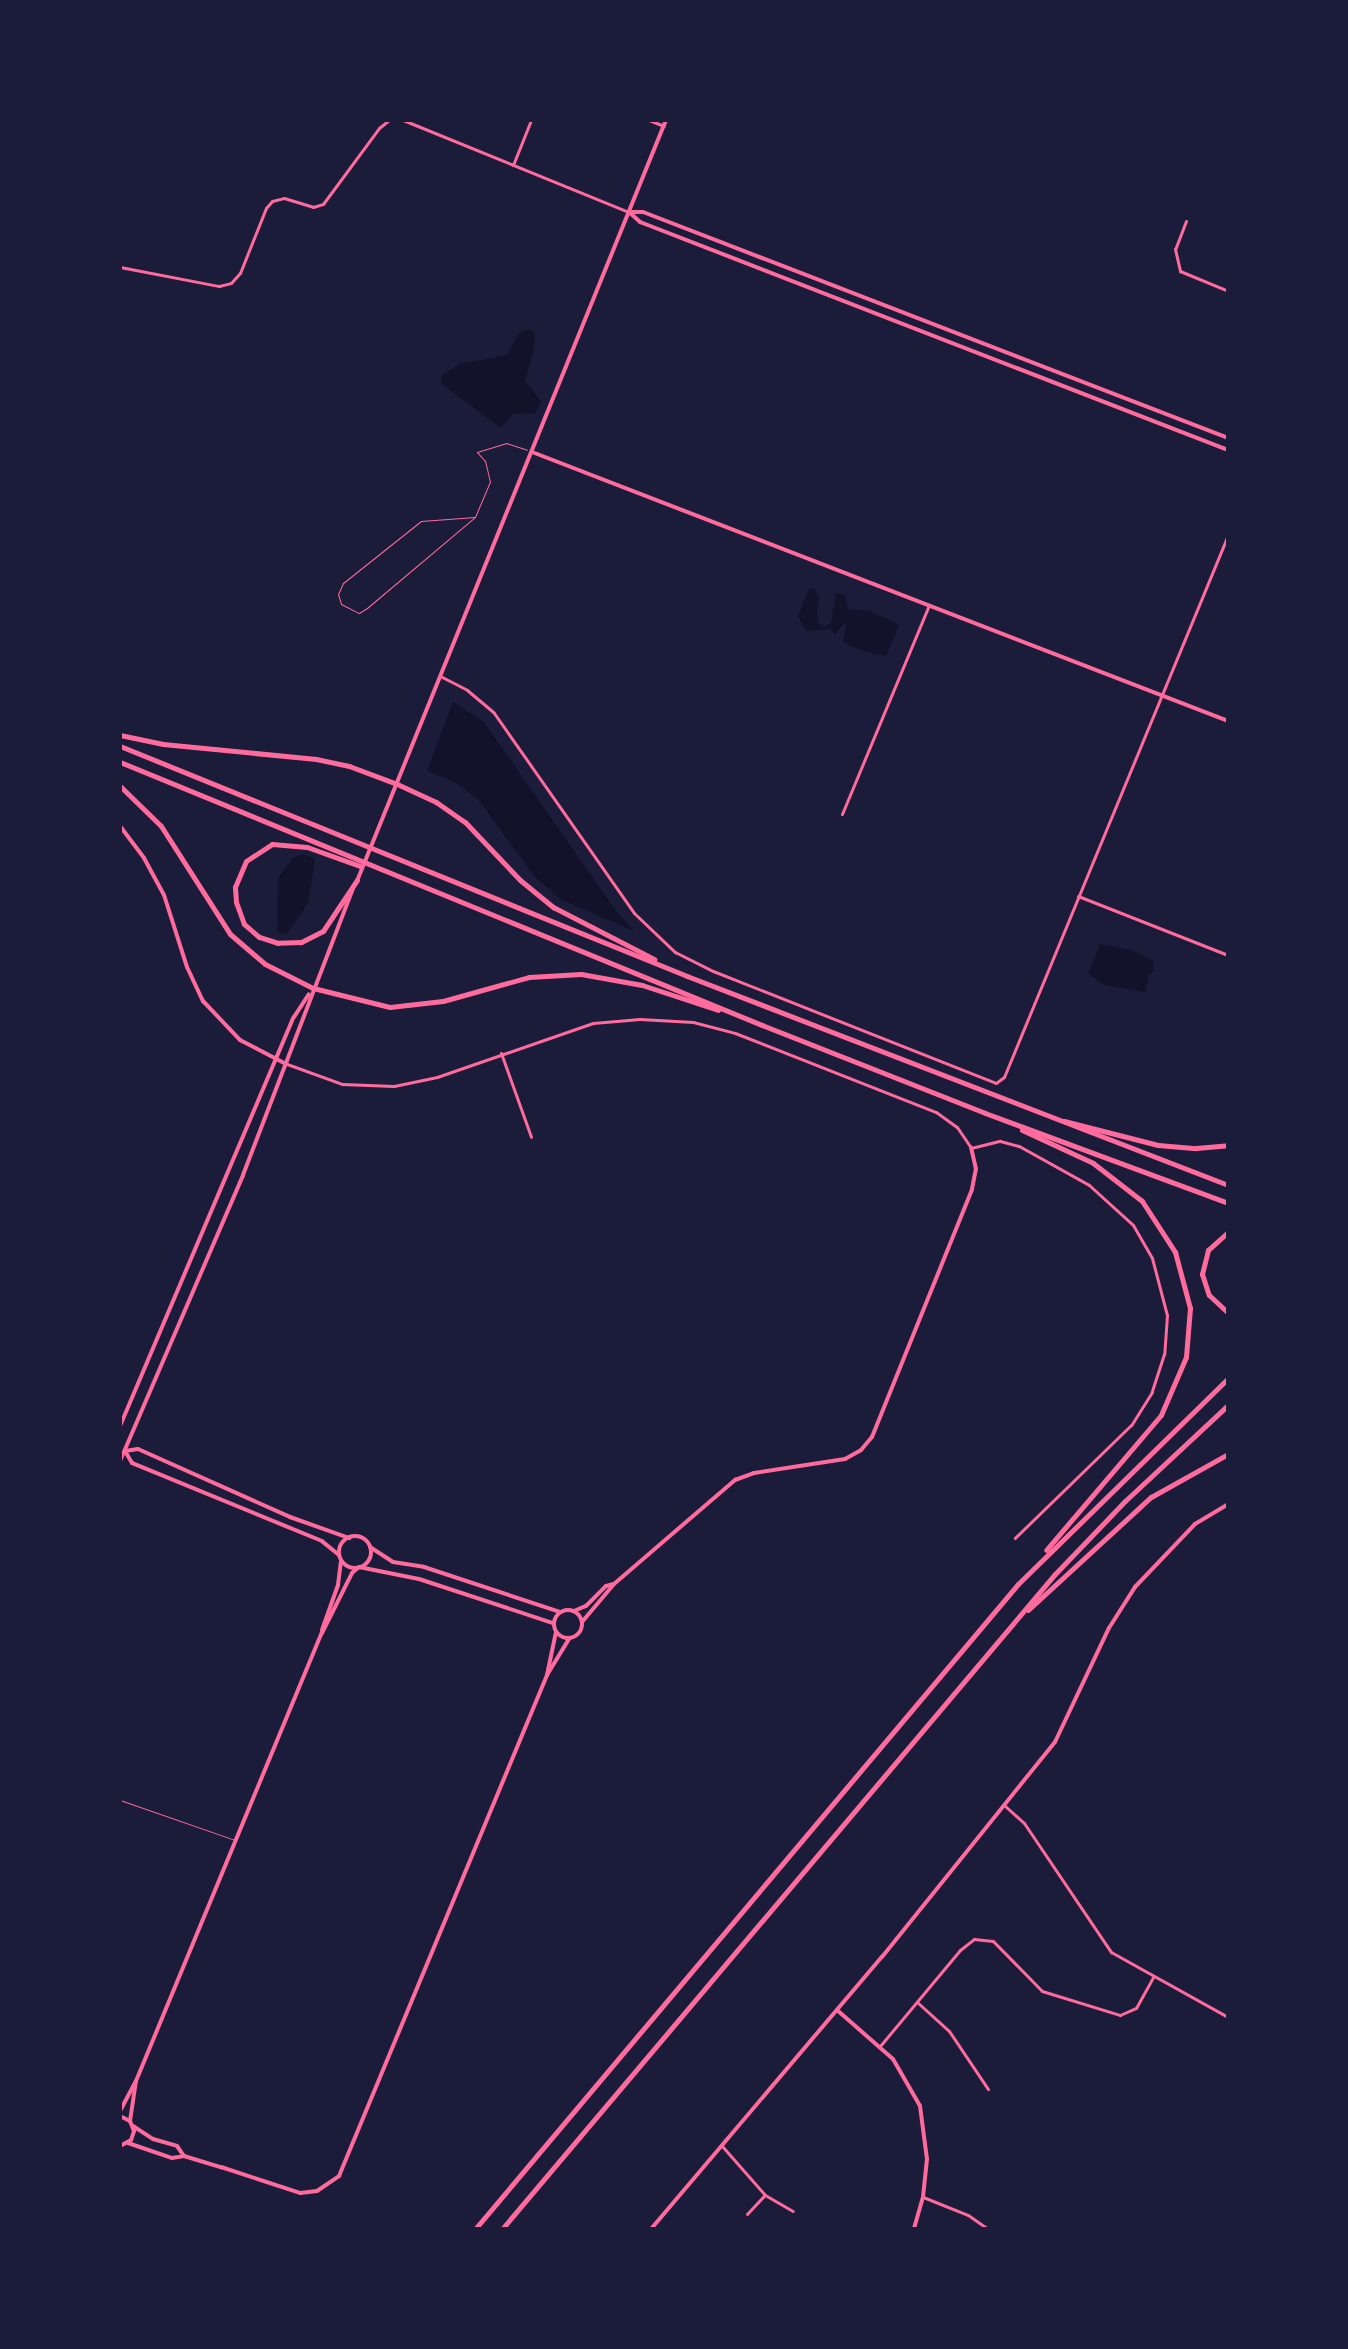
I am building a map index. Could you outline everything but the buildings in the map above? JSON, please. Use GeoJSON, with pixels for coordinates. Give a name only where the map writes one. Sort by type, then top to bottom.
{"type":"FeatureCollection","features":[{"type":"Feature","properties":{"kind":"highway"},"geometry":{"type":"LineString","coordinates":[[120,735],[163,744],[316,759],[349,766],[397,784],[436,802],[465,822],[520,880],[553,907],[687,976]]}},
{"type":"Feature","properties":{"kind":"highway"},"geometry":{"type":"LineString","coordinates":[[120,746],[687,976],[1032,1112],[1228,1185]]}},
{"type":"Feature","properties":{"kind":"highway"},"geometry":{"type":"LineString","coordinates":[[120,762],[420,888],[762,1025],[985,1113],[1228,1203]]}},
{"type":"Feature","properties":{"kind":"highway"},"geometry":{"type":"LineString","coordinates":[[120,786],[161,826],[230,934],[265,964],[313,988],[390,1007],[443,1001],[529,977],[581,974],[642,985],[762,1025]]}},
{"type":"Feature","properties":{"kind":"highway"},"geometry":{"type":"LineString","coordinates":[[357,880],[323,931],[301,942],[278,943],[259,937],[244,924],[236,902],[235,887],[246,861],[265,846],[287,843],[420,888]]}},
{"type":"Feature","properties":{"kind":"highway"},"geometry":{"type":"LineString","coordinates":[[1032,1112],[1158,1145],[1196,1148],[1228,1145]]}},
{"type":"Feature","properties":{"kind":"highway"},"geometry":{"type":"LineString","coordinates":[[475,2229],[1161,1415],[1186,1357],[1190,1308],[1172,1245],[1136,1195],[1085,1159],[985,1113]]}},
{"type":"Feature","properties":{"kind":"highway"},"geometry":{"type":"LineString","coordinates":[[1228,1232],[1208,1250],[1202,1274],[1209,1295],[1228,1313]]}},
{"type":"Feature","properties":{"kind":"highway"},"geometry":{"type":"LineString","coordinates":[[1018,1584],[1076,1523],[1228,1378]]}},
{"type":"Feature","properties":{"kind":"highway"},"geometry":{"type":"LineString","coordinates":[[502,2229],[1081,1546],[1228,1405]]}},
{"type":"Feature","properties":{"kind":"highway"},"geometry":{"type":"LineString","coordinates":[[1005,1634],[1072,1566],[1151,1497],[1228,1454]]}},
{"type":"Feature","properties":{"kind":"street"},"geometry":{"type":"LineString","coordinates":[[120,267],[219,286],[231,283],[240,273],[272,201],[284,198],[313,207],[323,204],[379,128],[391,120],[403,120],[629,212],[640,222],[1228,450]]}},
{"type":"Feature","properties":{"kind":"street"},"geometry":{"type":"LineString","coordinates":[[513,165],[531,120]]}},
{"type":"Feature","properties":{"kind":"street"},"geometry":{"type":"LineString","coordinates":[[649,120],[664,126]]}},
{"type":"Feature","properties":{"kind":"street"},"geometry":{"type":"LineString","coordinates":[[120,1461],[122,1450],[206,1265],[287,1064],[313,988],[666,120]]}},
{"type":"Feature","properties":{"kind":"street"},"geometry":{"type":"LineString","coordinates":[[629,212],[643,212],[1228,438]]}},
{"type":"Feature","properties":{"kind":"street"},"geometry":{"type":"LineString","coordinates":[[1186,221],[1175,249],[1180,271],[1228,291]]}},
{"type":"Feature","properties":{"kind":"street"},"geometry":{"type":"LineString","coordinates":[[532,452],[1228,721]]}},
{"type":"Feature","properties":{"kind":"street"},"geometry":{"type":"LineString","coordinates":[[440,677],[467,690],[494,713],[634,913],[675,952],[713,971],[992,1082],[1000,1082],[1228,535]]}},
{"type":"Feature","properties":{"kind":"street"},"geometry":{"type":"LineString","coordinates":[[842,814],[929,605]]}},
{"type":"Feature","properties":{"kind":"street"},"geometry":{"type":"LineString","coordinates":[[120,826],[144,858],[164,895],[187,967],[203,1001],[240,1040],[287,1064],[342,1084],[394,1086],[437,1077],[593,1023],[640,1019],[693,1022],[735,1033],[936,1112],[957,1127],[971,1148],[976,1169],[972,1189],[872,1437],[861,1450],[845,1459],[754,1473],[735,1480],[614,1584],[582,1622],[580,1632],[569,1639],[547,1675],[344,2165],[327,2187],[300,2193],[184,2156],[172,2158],[122,2146]]}},
{"type":"Feature","properties":{"kind":"street"},"geometry":{"type":"LineString","coordinates":[[1078,896],[1228,955]]}},
{"type":"Feature","properties":{"kind":"street"},"geometry":{"type":"LineString","coordinates":[[120,1426],[294,1017],[313,988]]}},
{"type":"Feature","properties":{"kind":"street"},"geometry":{"type":"LineString","coordinates":[[501,1053],[531,1137]]}},
{"type":"Feature","properties":{"kind":"street"},"geometry":{"type":"LineString","coordinates":[[971,1148],[1000,1141],[1019,1146],[1104,1196],[1133,1225],[1148,1250],[1159,1275],[1167,1315],[1164,1354],[1142,1409],[1117,1439],[1015,1538]]}},
{"type":"Feature","properties":{"kind":"street"},"geometry":{"type":"LineString","coordinates":[[122,1450],[138,1449],[290,1517],[349,1538],[363,1538],[370,1547],[393,1562],[424,1567],[560,1612],[586,1606],[606,1586],[614,1584]]}},
{"type":"Feature","properties":{"kind":"street"},"geometry":{"type":"LineString","coordinates":[[122,1450],[132,1463],[322,1541],[348,1566],[457,1590],[553,1623]]}},
{"type":"Feature","properties":{"kind":"street"},"geometry":{"type":"LineString","coordinates":[[651,2229],[837,2010],[1061,1732],[1121,1607],[1151,1568],[1195,1524],[1228,1504]]}},
{"type":"Feature","properties":{"kind":"street"},"geometry":{"type":"LineString","coordinates":[[322,1633],[341,1573],[341,1545],[349,1538]]}},
{"type":"Feature","properties":{"kind":"street"},"geometry":{"type":"LineString","coordinates":[[184,2156],[177,2146],[153,2139],[120,2114],[322,1633],[348,1579],[367,1562],[370,1547]]}},
{"type":"Feature","properties":{"kind":"street"},"geometry":{"type":"LineString","coordinates":[[574,1611],[582,1622]]}},
{"type":"Feature","properties":{"kind":"street"},"geometry":{"type":"LineString","coordinates":[[553,1623],[560,1612]]}},
{"type":"Feature","properties":{"kind":"street"},"geometry":{"type":"LineString","coordinates":[[547,1675],[556,1632],[553,1623]]}},
{"type":"Feature","properties":{"kind":"street"},"geometry":{"type":"LineString","coordinates":[[556,1632],[569,1639]]}},
{"type":"Feature","properties":{"kind":"street"},"geometry":{"type":"LineString","coordinates":[[1004,1805],[1024,1823],[1102,1943],[1121,1960],[1228,2017]]}},
{"type":"Feature","properties":{"kind":"street"},"geometry":{"type":"LineString","coordinates":[[880,2046],[960,1950],[979,1938],[993,1941],[1042,1991],[1120,2015],[1136,2008],[1153,1977]]}},
{"type":"Feature","properties":{"kind":"street"},"geometry":{"type":"LineString","coordinates":[[917,2002],[949,2031],[988,2089]]}},
{"type":"Feature","properties":{"kind":"street"},"geometry":{"type":"LineString","coordinates":[[837,2010],[880,2046],[905,2073],[920,2106],[927,2141],[923,2197],[914,2229]]}},
{"type":"Feature","properties":{"kind":"street"},"geometry":{"type":"LineString","coordinates":[[122,2146],[133,2135],[136,2081]]}},
{"type":"Feature","properties":{"kind":"street"},"geometry":{"type":"LineString","coordinates":[[722,2146],[765,2195],[793,2211]]}},
{"type":"Feature","properties":{"kind":"street"},"geometry":{"type":"LineString","coordinates":[[120,2186],[120,2228]]}},
{"type":"Feature","properties":{"kind":"street"},"geometry":{"type":"LineString","coordinates":[[747,2214],[765,2195]]}},
{"type":"Feature","properties":{"kind":"street"},"geometry":{"type":"LineString","coordinates":[[923,2197],[968,2215],[988,2229]]}},
{"type":"Feature","properties":{"kind":"lane"},"geometry":{"type":"LineString","coordinates":[[475,517],[421,521],[343,583],[338,594],[341,604],[359,613],[367,608],[475,517],[490,482],[488,467],[477,452],[506,443],[532,452]]}},
{"type":"Feature","properties":{"kind":"lane"},"geometry":{"type":"LineString","coordinates":[[120,1800],[236,1840]]}},
{"type":"Feature","properties":{"kind":"shaded area"},"geometry":{"type":"Polygon","coordinates":[[[529,329],[535,334],[534,348],[525,381],[541,401],[536,413],[513,414],[501,428],[442,384],[441,376],[460,364],[507,355],[519,333],[529,329]]]}},
{"type":"Feature","properties":{"kind":"shaded area"},"geometry":{"type":"Polygon","coordinates":[[[809,589],[815,589],[819,599],[817,613],[819,624],[824,627],[831,623],[836,593],[845,595],[848,609],[870,611],[899,625],[886,656],[843,642],[847,620],[835,635],[830,629],[806,631],[798,616],[809,589]]]}},
{"type":"Feature","properties":{"kind":"shaded area"},"geometry":{"type":"Polygon","coordinates":[[[453,702],[484,722],[617,912],[634,931],[560,899],[534,876],[478,799],[456,783],[427,771],[453,702]]]}},
{"type":"Feature","properties":{"kind":"shaded area"},"geometry":{"type":"Polygon","coordinates":[[[303,854],[315,859],[308,903],[287,934],[277,932],[278,878],[293,858],[303,854]]]}},
{"type":"Feature","properties":{"kind":"shaded area"},"geometry":{"type":"Polygon","coordinates":[[[1100,944],[1131,950],[1153,961],[1154,971],[1149,975],[1145,992],[1104,985],[1088,974],[1100,944]]]}}]}
